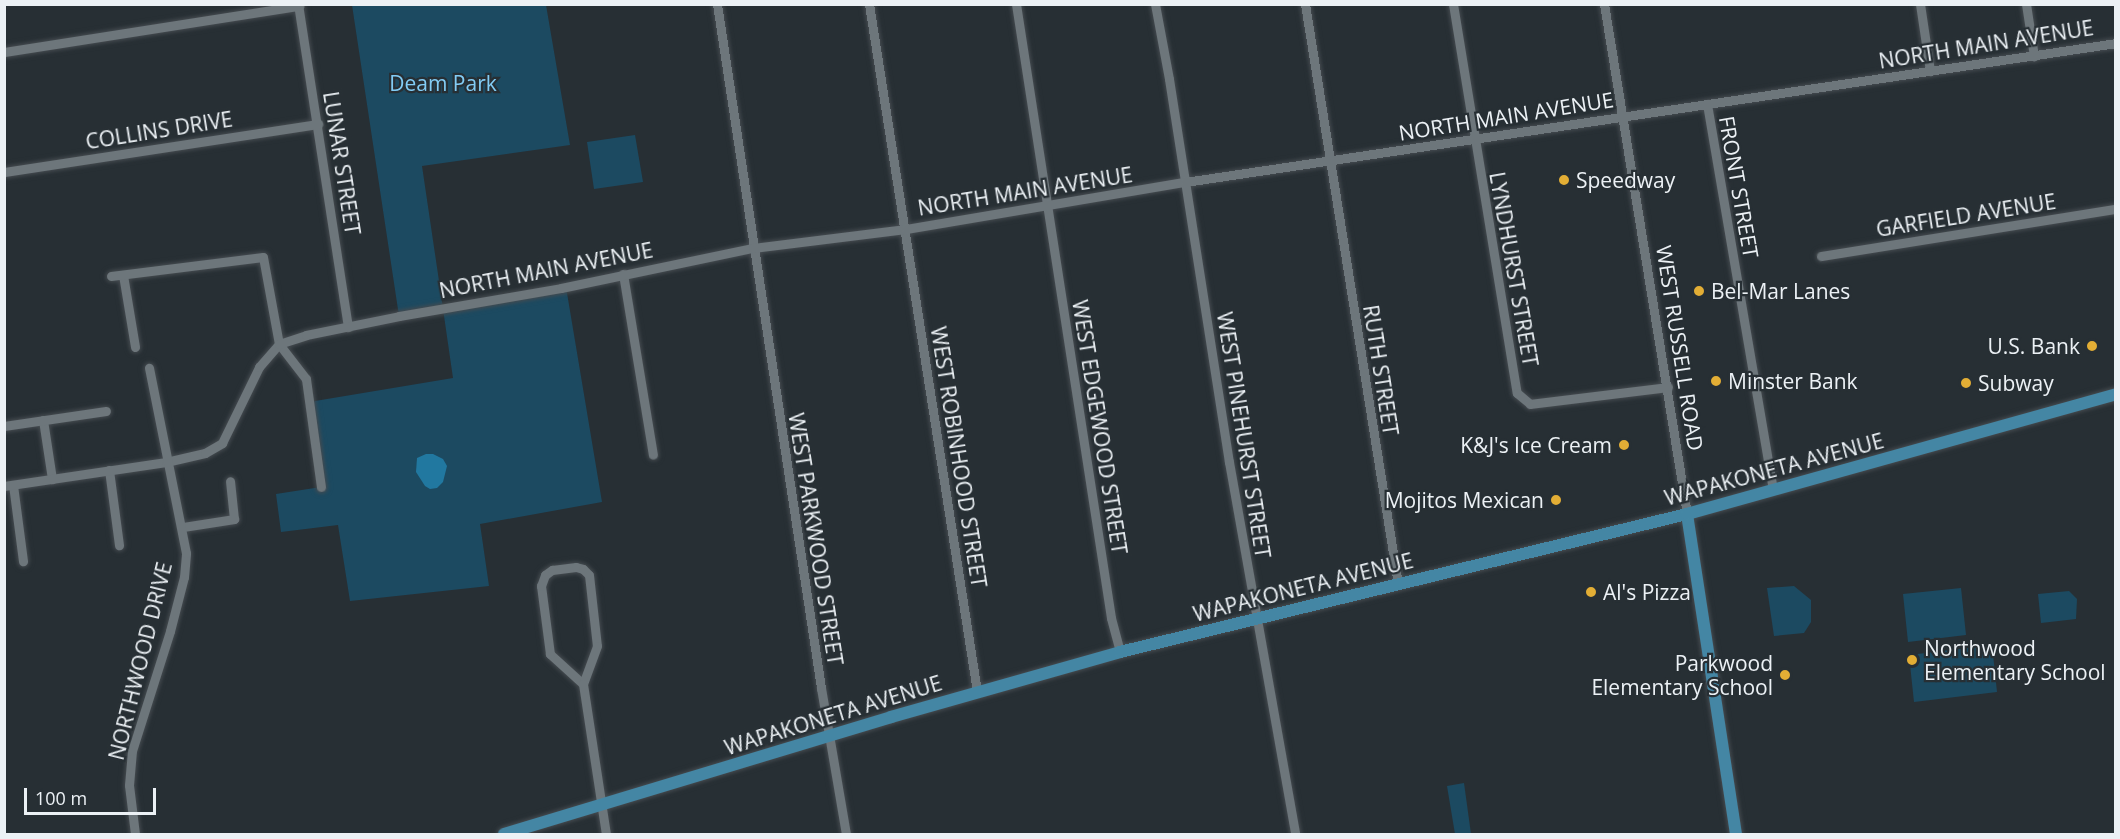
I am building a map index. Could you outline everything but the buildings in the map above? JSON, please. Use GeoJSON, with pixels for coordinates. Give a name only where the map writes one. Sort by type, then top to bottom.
{"type":"FeatureCollection","features":[{"type":"Feature","properties":{"kind":"main road","name":"WAPAKONETA AVENUE"},"geometry":{"type":"LineString","coordinates":[[504,834],[828,735],[1120,652],[1687,514],[2115,394]]}},
{"type":"Feature","properties":{"kind":"main road","name":"WEST RUSSELL ROAD"},"geometry":{"type":"LineString","coordinates":[[1687,514],[1736,834]]}},
{"type":"Feature","properties":{"kind":"street","name":"WEST PARKWOOD STREET"},"geometry":{"type":"LineString","coordinates":[[717,4],[828,735],[846,834]]}},
{"type":"Feature","properties":{"kind":"street","name":"WEST ROBINHOOD STREET"},"geometry":{"type":"LineString","coordinates":[[869,4],[977,692]]}},
{"type":"Feature","properties":{"kind":"street","name":"WEST EDGEWOOD STREET"},"geometry":{"type":"LineString","coordinates":[[1016,4],[1111,618],[1120,652]]}},
{"type":"Feature","properties":{"kind":"street","name":"WEST PINEHURST STREET"},"geometry":{"type":"LineString","coordinates":[[1155,4],[1256,619],[1295,834]]}},
{"type":"Feature","properties":{"kind":"street","name":"RUTH STREET"},"geometry":{"type":"LineString","coordinates":[[1305,4],[1398,584]]}},
{"type":"Feature","properties":{"kind":"street","name":"LYNDHURST STREET"},"geometry":{"type":"LineString","coordinates":[[1453,4],[1517,393],[1530,404],[1668,387]]}},
{"type":"Feature","properties":{"kind":"street","name":"WEST RUSSELL ROAD"},"geometry":{"type":"LineString","coordinates":[[1604,4],[1687,514]]}},
{"type":"Feature","properties":{"kind":"street"},"geometry":{"type":"LineString","coordinates":[[1920,4],[1930,71]]}},
{"type":"Feature","properties":{"kind":"street"},"geometry":{"type":"LineString","coordinates":[[2026,4],[2034,56]]}},
{"type":"Feature","properties":{"kind":"street"},"geometry":{"type":"LineString","coordinates":[[4,52],[298,5]]}},
{"type":"Feature","properties":{"kind":"street","name":"LUNAR STREET"},"geometry":{"type":"LineString","coordinates":[[298,5],[348,327]]}},
{"type":"Feature","properties":{"kind":"street","name":"NORTH MAIN AVENUE"},"geometry":{"type":"LineString","coordinates":[[279,344],[306,335],[399,316],[753,248],[906,229],[1185,182],[2115,43]]}},
{"type":"Feature","properties":{"kind":"street","name":"FRONT STREET"},"geometry":{"type":"LineString","coordinates":[[1707,104],[1773,489]]}},
{"type":"Feature","properties":{"kind":"street","name":"COLLINS DRIVE"},"geometry":{"type":"LineString","coordinates":[[4,172],[318,124]]}},
{"type":"Feature","properties":{"kind":"street","name":"GARFIELD AVENUE"},"geometry":{"type":"LineString","coordinates":[[1821,256],[2115,209]]}},
{"type":"Feature","properties":{"kind":"street"},"geometry":{"type":"LineString","coordinates":[[111,276],[263,257],[279,344],[306,379],[321,487]]}},
{"type":"Feature","properties":{"kind":"street"},"geometry":{"type":"LineString","coordinates":[[622,274],[653,455]]}},
{"type":"Feature","properties":{"kind":"street"},"geometry":{"type":"LineString","coordinates":[[123,275],[135,347]]}},
{"type":"Feature","properties":{"kind":"street"},"geometry":{"type":"LineString","coordinates":[[23,561],[9,485],[166,462],[205,453],[222,443],[259,367],[279,344]]}},
{"type":"Feature","properties":{"kind":"street","name":"NORTHWOOD DRIVE"},"geometry":{"type":"LineString","coordinates":[[135,834],[129,786],[132,751],[170,631],[184,577],[186,553],[183,527],[166,462],[149,368]]}},
{"type":"Feature","properties":{"kind":"street"},"geometry":{"type":"LineString","coordinates":[[4,426],[106,411]]}},
{"type":"Feature","properties":{"kind":"street"},"geometry":{"type":"LineString","coordinates":[[44,420],[52,479]]}},
{"type":"Feature","properties":{"kind":"street"},"geometry":{"type":"LineString","coordinates":[[109,470],[119,545]]}},
{"type":"Feature","properties":{"kind":"street"},"geometry":{"type":"LineString","coordinates":[[183,527],[234,519],[230,481]]}},
{"type":"Feature","properties":{"kind":"street"},"geometry":{"type":"LineString","coordinates":[[583,684],[550,654],[541,586],[545,575],[552,570],[576,567],[584,569],[589,575],[597,646],[583,684],[606,834]]}},
{"type":"Feature","properties":{"kind":"green space","name":"Deam Park"},"geometry":{"type":"Polygon","coordinates":[[[352,5],[546,5],[570,145],[422,166],[443,308],[566,287],[602,502],[480,524],[489,586],[350,601],[338,525],[281,532],[276,494],[321,487],[309,402],[453,378],[443,309],[399,316],[352,5]]]}},
{"type":"Feature","properties":{"kind":"green space"},"geometry":{"type":"Polygon","coordinates":[[[635,135],[643,182],[594,189],[587,142],[635,135]]]}},
{"type":"Feature","properties":{"kind":"green space"},"geometry":{"type":"Polygon","coordinates":[[[1794,586],[1811,600],[1811,622],[1804,633],[1774,636],[1767,588],[1794,586]]]}},
{"type":"Feature","properties":{"kind":"green space"},"geometry":{"type":"Polygon","coordinates":[[[1961,588],[1966,635],[1908,642],[1903,594],[1961,588]]]}},
{"type":"Feature","properties":{"kind":"green space"},"geometry":{"type":"Polygon","coordinates":[[[2069,591],[2077,599],[2076,619],[2041,623],[2038,594],[2069,591]]]}},
{"type":"Feature","properties":{"kind":"green space"},"geometry":{"type":"Polygon","coordinates":[[[1992,645],[1997,692],[1914,702],[1909,655],[1992,645]]]}},
{"type":"Feature","properties":{"kind":"green space"},"geometry":{"type":"Polygon","coordinates":[[[1464,783],[1471,834],[1455,834],[1447,786],[1464,783]]]}},
{"type":"Feature","properties":{"kind":"shaded area"},"geometry":{"type":"Polygon","coordinates":[[[433,454],[443,459],[447,466],[443,482],[437,488],[430,489],[425,486],[416,472],[417,458],[433,454]]]}},
{"type":"Feature","properties":{"kind":"place","name":"Speedway"},"geometry":{"type":"Point","coordinates":[1564,180]}},
{"type":"Feature","properties":{"kind":"place","name":"Bel-Mar Lanes"},"geometry":{"type":"Point","coordinates":[1699,291]}},
{"type":"Feature","properties":{"kind":"place","name":"U.S. Bank"},"geometry":{"type":"Point","coordinates":[2092,346]}},
{"type":"Feature","properties":{"kind":"place","name":"Minster Bank"},"geometry":{"type":"Point","coordinates":[1716,381]}},
{"type":"Feature","properties":{"kind":"place","name":"Subway"},"geometry":{"type":"Point","coordinates":[1966,383]}},
{"type":"Feature","properties":{"kind":"place","name":"K&J's Ice Cream"},"geometry":{"type":"Point","coordinates":[1624,445]}},
{"type":"Feature","properties":{"kind":"place","name":"Mojitos Mexican"},"geometry":{"type":"Point","coordinates":[1556,500]}},
{"type":"Feature","properties":{"kind":"place","name":"Al's Pizza"},"geometry":{"type":"Point","coordinates":[1591,592]}},
{"type":"Feature","properties":{"kind":"place","name":"Northwood Elementary School"},"geometry":{"type":"Point","coordinates":[1912,660]}},
{"type":"Feature","properties":{"kind":"place","name":"Parkwood Elementary School"},"geometry":{"type":"Point","coordinates":[1785,675]}}]}
